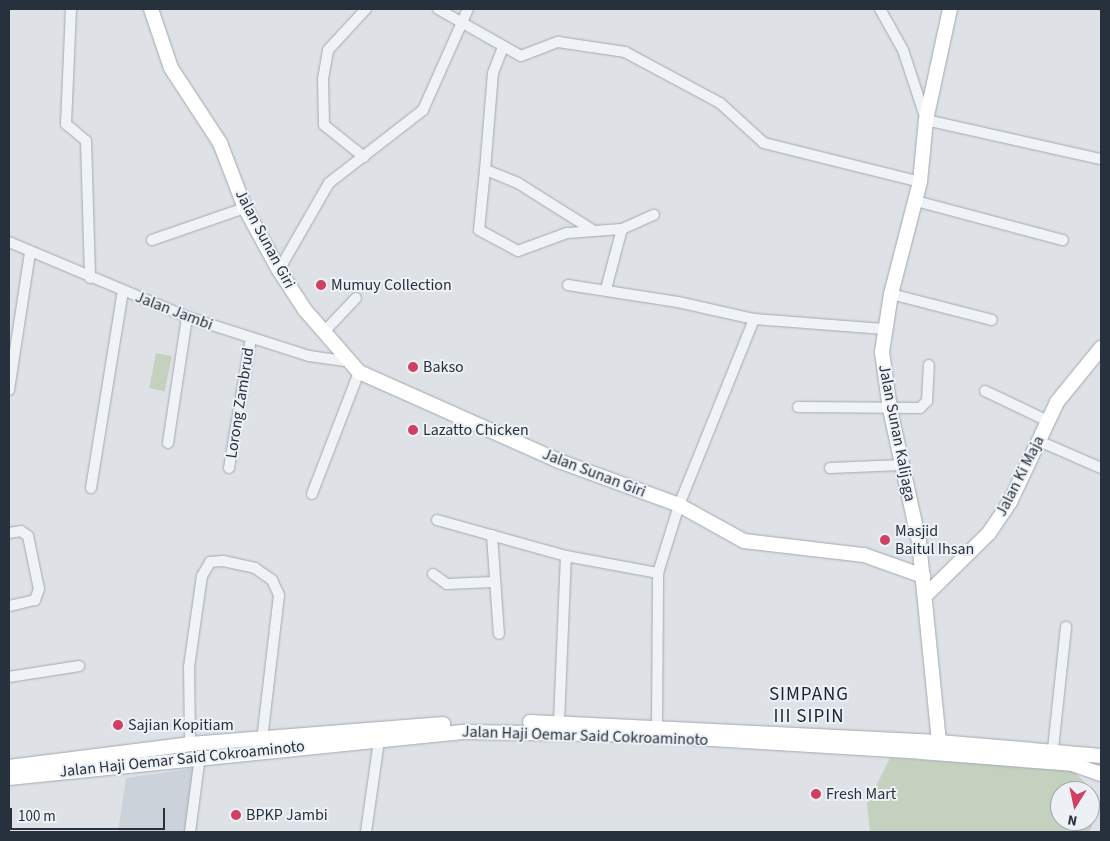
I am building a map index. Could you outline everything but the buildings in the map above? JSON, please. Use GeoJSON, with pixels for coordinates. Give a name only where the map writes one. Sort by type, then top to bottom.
{"type":"FeatureCollection","features":[{"type":"Feature","properties":{"kind":"street"},"geometry":{"type":"LineString","coordinates":[[71,9],[66,124],[86,141],[90,278]]}},
{"type":"Feature","properties":{"kind":"street","name":"Jalan Sunan Giri"},"geometry":{"type":"LineString","coordinates":[[151,9],[171,68],[220,143],[245,208],[279,270],[323,333],[346,361],[359,372],[559,461],[678,505],[744,541],[864,555],[923,576]]}},
{"type":"Feature","properties":{"kind":"street"},"geometry":{"type":"LineString","coordinates":[[364,157],[324,125],[323,79],[328,50],[366,9]]}},
{"type":"Feature","properties":{"kind":"street"},"geometry":{"type":"LineString","coordinates":[[438,9],[520,56],[558,42],[625,52],[720,103],[764,143],[920,182]]}},
{"type":"Feature","properties":{"kind":"street"},"geometry":{"type":"LineString","coordinates":[[279,270],[317,198],[364,157],[423,110],[468,9]]}},
{"type":"Feature","properties":{"kind":"street"},"geometry":{"type":"LineString","coordinates":[[880,9],[903,50],[926,120],[1101,159]]}},
{"type":"Feature","properties":{"kind":"street","name":"Jalan Sunan Kalijaga"},"geometry":{"type":"LineString","coordinates":[[940,742],[927,594],[890,409],[884,329],[891,294],[920,182],[926,120],[950,9]]}},
{"type":"Feature","properties":{"kind":"street"},"geometry":{"type":"LineString","coordinates":[[503,47],[493,73],[482,234],[523,252],[568,233],[590,229],[622,229],[654,216]]}},
{"type":"Feature","properties":{"kind":"street"},"geometry":{"type":"LineString","coordinates":[[485,170],[518,183],[590,229]]}},
{"type":"Feature","properties":{"kind":"street"},"geometry":{"type":"LineString","coordinates":[[916,201],[1063,240]]}},
{"type":"Feature","properties":{"kind":"street"},"geometry":{"type":"LineString","coordinates":[[152,240],[245,208]]}},
{"type":"Feature","properties":{"kind":"street"},"geometry":{"type":"LineString","coordinates":[[606,289],[622,229]]}},
{"type":"Feature","properties":{"kind":"street","name":"Jalan Jambi"},"geometry":{"type":"LineString","coordinates":[[9,242],[30,253],[187,317],[325,361],[346,361]]}},
{"type":"Feature","properties":{"kind":"street"},"geometry":{"type":"LineString","coordinates":[[9,390],[30,253]]}},
{"type":"Feature","properties":{"kind":"street"},"geometry":{"type":"LineString","coordinates":[[568,286],[606,289],[754,319],[884,329]]}},
{"type":"Feature","properties":{"kind":"street"},"geometry":{"type":"LineString","coordinates":[[91,488],[123,292]]}},
{"type":"Feature","properties":{"kind":"street"},"geometry":{"type":"LineString","coordinates":[[891,294],[992,320]]}},
{"type":"Feature","properties":{"kind":"street"},"geometry":{"type":"LineString","coordinates":[[323,333],[356,298]]}},
{"type":"Feature","properties":{"kind":"street"},"geometry":{"type":"LineString","coordinates":[[168,443],[187,317]]}},
{"type":"Feature","properties":{"kind":"street"},"geometry":{"type":"LineString","coordinates":[[657,726],[658,573],[678,505],[754,319]]}},
{"type":"Feature","properties":{"kind":"street","name":"Lorong Zambrud"},"geometry":{"type":"LineString","coordinates":[[229,468],[251,338]]}},
{"type":"Feature","properties":{"kind":"street","name":"Jalan Ki Maja"},"geometry":{"type":"LineString","coordinates":[[927,594],[989,533],[1010,502],[1048,421],[1071,379],[1101,348]]}},
{"type":"Feature","properties":{"kind":"street"},"geometry":{"type":"LineString","coordinates":[[798,407],[890,409],[925,406],[930,365]]}},
{"type":"Feature","properties":{"kind":"street"},"geometry":{"type":"LineString","coordinates":[[312,494],[359,372]]}},
{"type":"Feature","properties":{"kind":"street"},"geometry":{"type":"LineString","coordinates":[[985,391],[1048,421]]}},
{"type":"Feature","properties":{"kind":"street"},"geometry":{"type":"LineString","coordinates":[[1039,441],[1101,468]]}},
{"type":"Feature","properties":{"kind":"street"},"geometry":{"type":"LineString","coordinates":[[830,468],[902,466]]}},
{"type":"Feature","properties":{"kind":"street"},"geometry":{"type":"LineString","coordinates":[[437,520],[566,556],[658,573]]}},
{"type":"Feature","properties":{"kind":"street"},"geometry":{"type":"LineString","coordinates":[[9,533],[21,531],[28,536],[39,589],[35,600],[9,606]]}},
{"type":"Feature","properties":{"kind":"street"},"geometry":{"type":"LineString","coordinates":[[492,535],[493,582],[499,634]]}},
{"type":"Feature","properties":{"kind":"street"},"geometry":{"type":"LineString","coordinates":[[559,722],[566,556]]}},
{"type":"Feature","properties":{"kind":"street"},"geometry":{"type":"LineString","coordinates":[[190,832],[196,748],[188,667],[204,568],[223,561],[255,568],[272,580],[280,595],[262,739]]}},
{"type":"Feature","properties":{"kind":"street"},"geometry":{"type":"LineString","coordinates":[[433,574],[448,584],[493,582]]}},
{"type":"Feature","properties":{"kind":"street"},"geometry":{"type":"LineString","coordinates":[[1053,749],[1066,627]]}},
{"type":"Feature","properties":{"kind":"street"},"geometry":{"type":"LineString","coordinates":[[9,677],[79,666]]}},
{"type":"Feature","properties":{"kind":"street","name":"Jalan Haji Oemar Said Cokroaminoto"},"geometry":{"type":"LineString","coordinates":[[9,767],[71,764],[262,739],[291,742],[461,722],[559,722],[657,726],[1053,749],[1101,756]]}},
{"type":"Feature","properties":{"kind":"street","name":"Jalan Haji Oemar Said Cokroaminoto"},"geometry":{"type":"LineString","coordinates":[[196,748],[291,742],[379,741],[463,732],[646,735],[1072,764],[1101,774]]}},
{"type":"Feature","properties":{"kind":"street"},"geometry":{"type":"LineString","coordinates":[[366,832],[379,741]]}},
{"type":"Feature","properties":{"kind":"street","name":"Jalan Haji Oemar Said Cokroaminoto"},"geometry":{"type":"LineString","coordinates":[[9,778],[71,764]]}},
{"type":"Feature","properties":{"kind":"shaded area"},"geometry":{"type":"Polygon","coordinates":[[[195,768],[187,832],[118,832],[126,778],[195,768]]]}},
{"type":"Feature","properties":{"kind":"green space"},"geometry":{"type":"Polygon","coordinates":[[[156,353],[172,356],[165,391],[149,388],[156,353]]]}},
{"type":"Feature","properties":{"kind":"green space"},"geometry":{"type":"Polygon","coordinates":[[[890,758],[1072,769],[1083,781],[1050,781],[1050,831],[1089,831],[1089,832],[870,832],[867,804],[890,758]]]}},
{"type":"Feature","properties":{"kind":"place","name":"Mumuy Collection"},"geometry":{"type":"Point","coordinates":[321,285]}},
{"type":"Feature","properties":{"kind":"place","name":"Bakso"},"geometry":{"type":"Point","coordinates":[413,367]}},
{"type":"Feature","properties":{"kind":"place","name":"Lazatto Chicken"},"geometry":{"type":"Point","coordinates":[413,430]}},
{"type":"Feature","properties":{"kind":"place","name":"Masjid Baitul Ihsan"},"geometry":{"type":"Point","coordinates":[885,540]}},
{"type":"Feature","properties":{"kind":"place","name":"Sajian Kopitiam"},"geometry":{"type":"Point","coordinates":[118,725]}},
{"type":"Feature","properties":{"kind":"place","name":"Fresh Mart"},"geometry":{"type":"Point","coordinates":[816,794]}},
{"type":"Feature","properties":{"kind":"place","name":"BPKP Jambi"},"geometry":{"type":"Point","coordinates":[236,815]}},
{"type":"Feature","properties":{"kind":"district","name":"SIMPANG III SIPIN"},"geometry":{"type":"Point","coordinates":[809,706]}}]}
